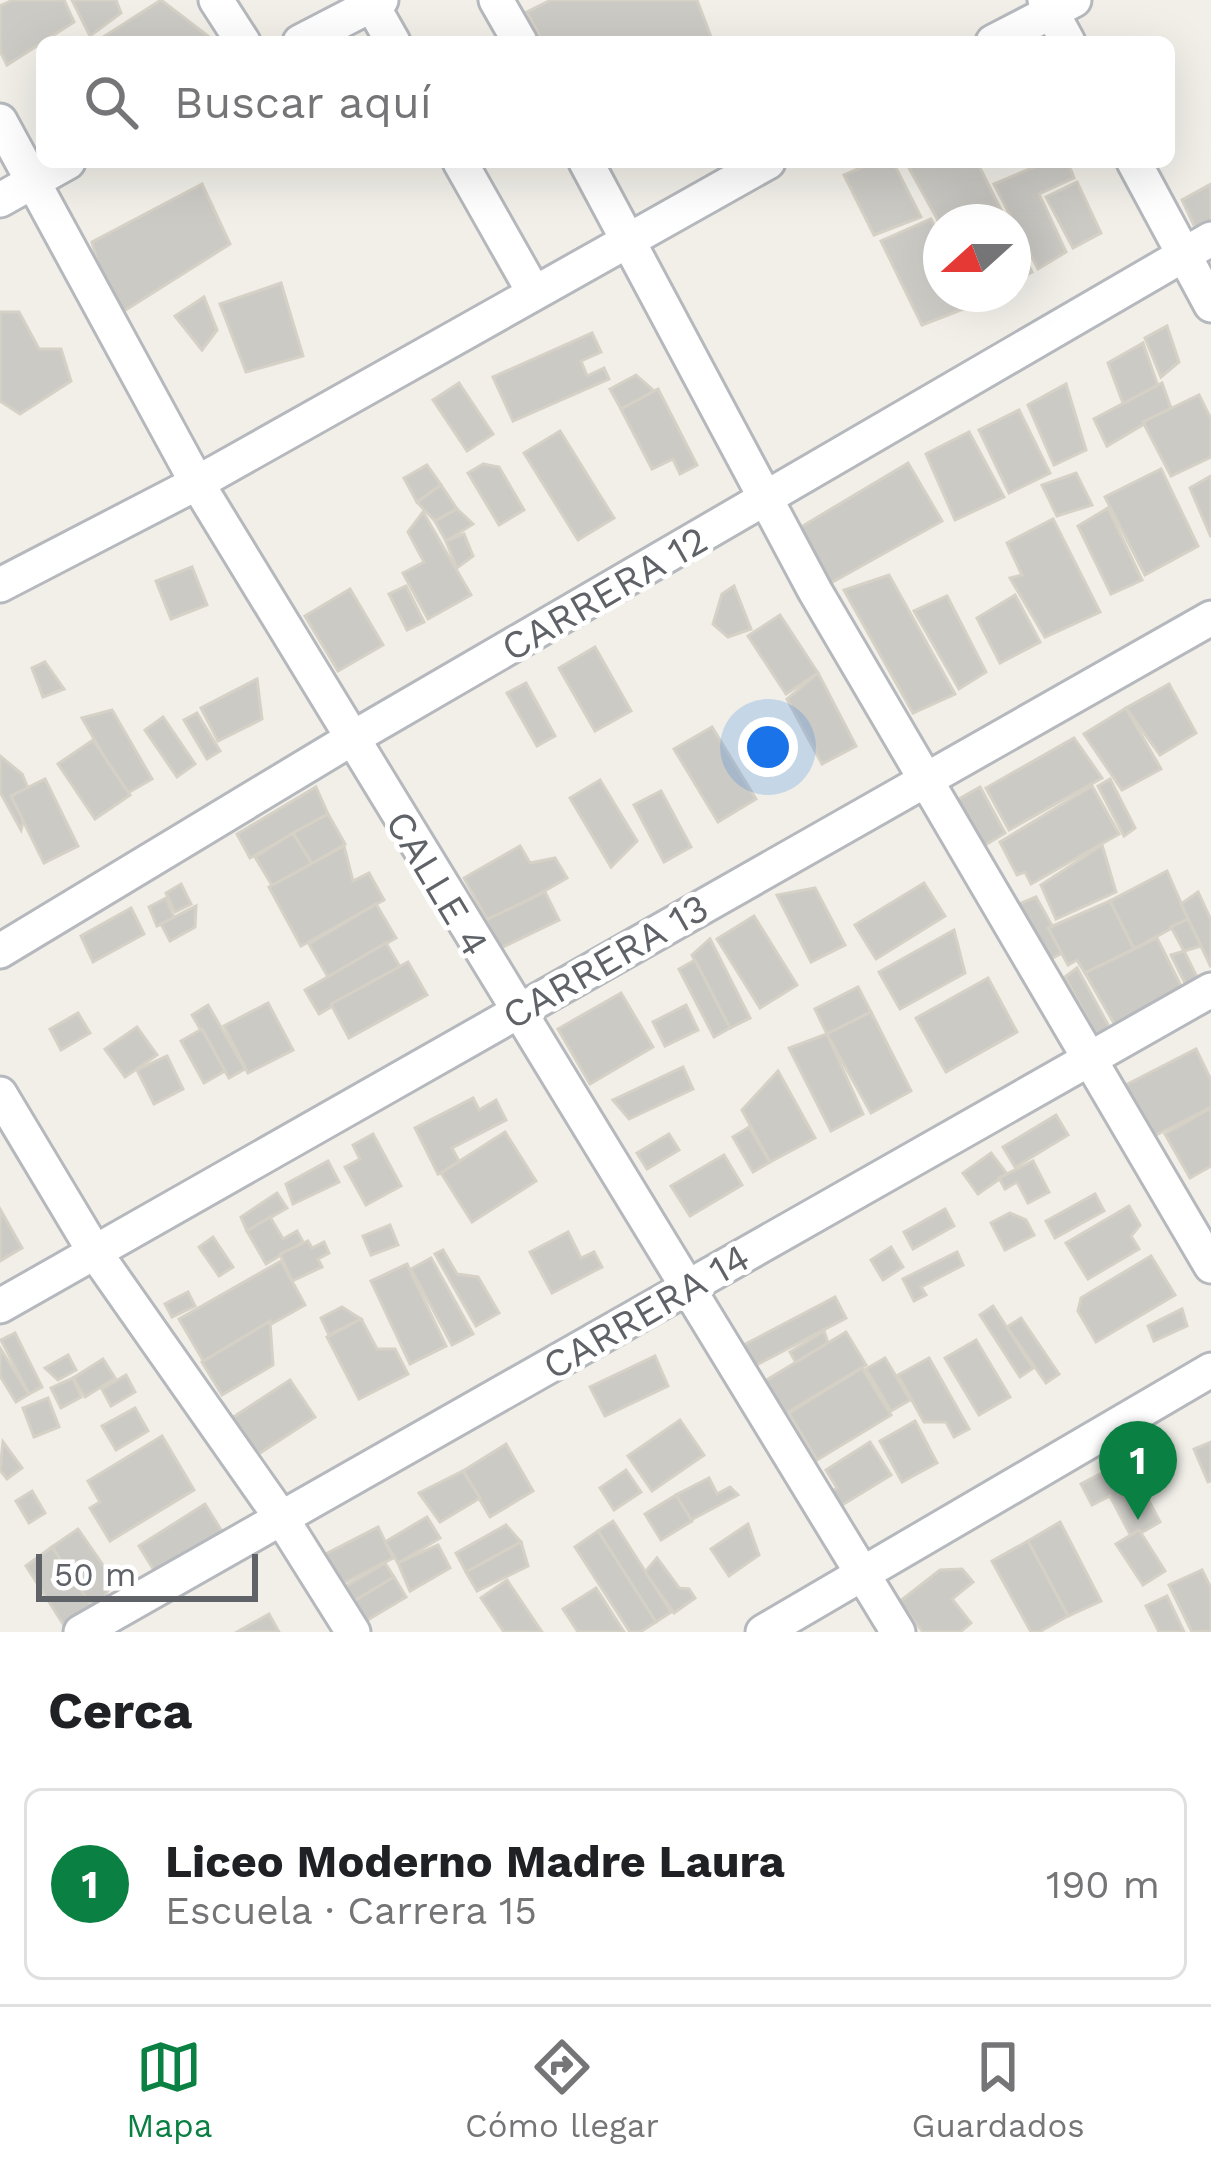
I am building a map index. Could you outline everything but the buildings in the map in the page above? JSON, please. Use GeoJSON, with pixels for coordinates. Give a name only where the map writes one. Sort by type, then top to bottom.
{"type":"FeatureCollection","features":[{"type":"Feature","properties":{"kind":"street"},"geometry":{"type":"LineString","coordinates":[[217,0],[239,36]]}},
{"type":"Feature","properties":{"kind":"street"},"geometry":{"type":"LineString","coordinates":[[496,0],[517,36]]}},
{"type":"Feature","properties":{"kind":"street"},"geometry":{"type":"LineString","coordinates":[[311,36],[376,2],[390,36]]}},
{"type":"Feature","properties":{"kind":"street"},"geometry":{"type":"LineString","coordinates":[[1003,36],[1057,4],[1066,36]]}},
{"type":"Feature","properties":{"kind":"street","name":"CALLE 4"},"geometry":{"type":"LineString","coordinates":[[0,121],[197,483],[898,1632]]}},
{"type":"Feature","properties":{"kind":"street"},"geometry":{"type":"LineString","coordinates":[[0,200],[56,168]]}},
{"type":"Feature","properties":{"kind":"street"},"geometry":{"type":"LineString","coordinates":[[463,168],[532,291]]}},
{"type":"Feature","properties":{"kind":"street"},"geometry":{"type":"LineString","coordinates":[[589,168],[765,500],[1211,1266]]}},
{"type":"Feature","properties":{"kind":"street"},"geometry":{"type":"LineString","coordinates":[[0,585],[197,483],[757,168]]}},
{"type":"Feature","properties":{"kind":"street"},"geometry":{"type":"LineString","coordinates":[[1139,168],[1198,246],[1211,305]]}},
{"type":"Feature","properties":{"kind":"street","name":"CARRERA 12"},"geometry":{"type":"LineString","coordinates":[[0,951],[351,740],[1198,246]]}},
{"type":"Feature","properties":{"kind":"street","name":"CARRERA 13"},"geometry":{"type":"LineString","coordinates":[[0,1306],[1211,618]]}},
{"type":"Feature","properties":{"kind":"street","name":"CARRERA 14"},"geometry":{"type":"LineString","coordinates":[[81,1632],[1211,989]]}},
{"type":"Feature","properties":{"kind":"street"},"geometry":{"type":"LineString","coordinates":[[0,1094],[94,1251],[282,1519],[353,1632]]}},
{"type":"Feature","properties":{"kind":"street"},"geometry":{"type":"LineString","coordinates":[[763,1632],[859,1571],[1211,1370]]}},
{"type":"Feature","properties":{"kind":"place","name":"Liceo Moderno Madre Laura"},"geometry":{"type":"Point","coordinates":[1138,1520]}}]}
